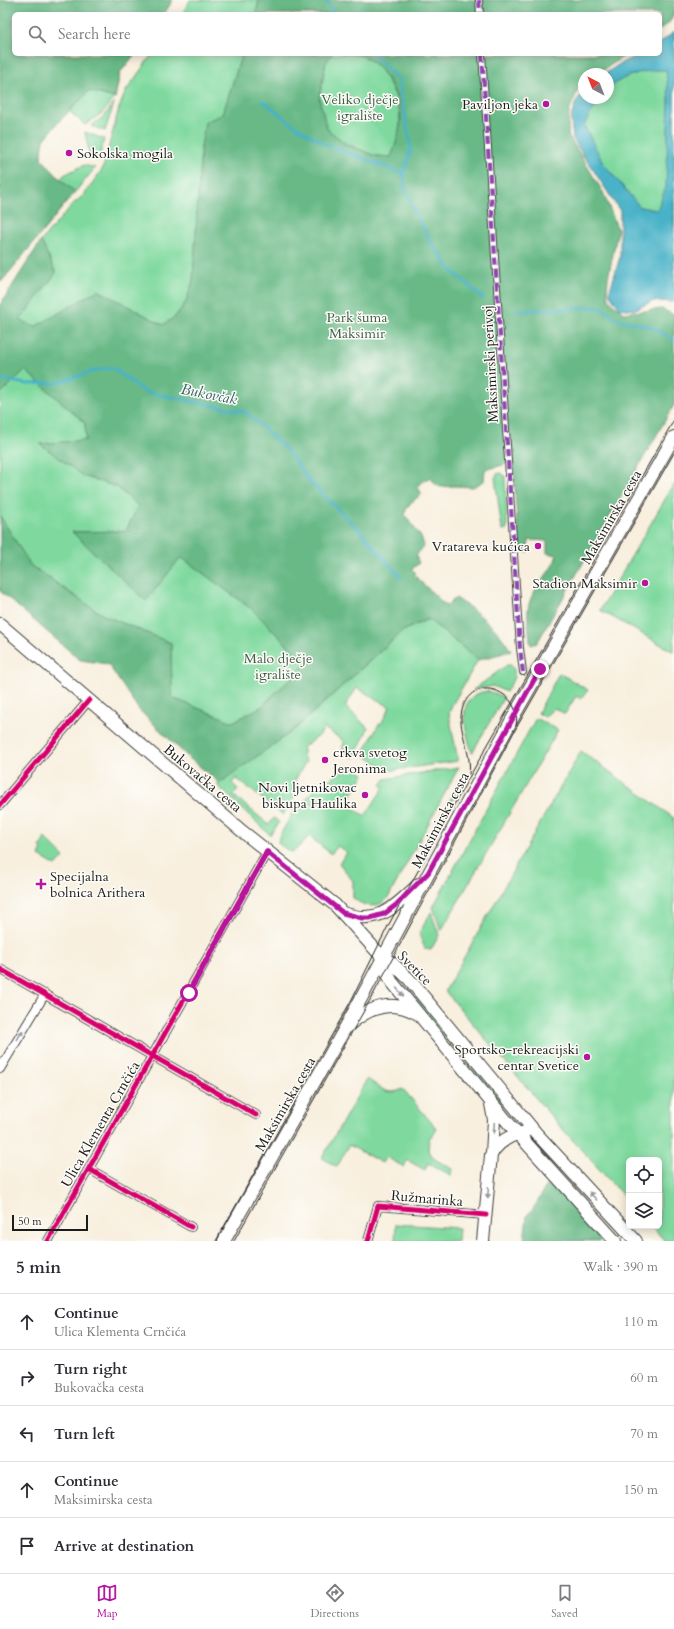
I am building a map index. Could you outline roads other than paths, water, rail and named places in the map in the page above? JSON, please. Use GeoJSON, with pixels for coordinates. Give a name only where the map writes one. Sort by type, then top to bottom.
{"type":"FeatureCollection","features":[{"type":"Feature","properties":{"kind":"main road","name":"Maksimirska cesta"},"geometry":{"type":"LineString","coordinates":[[224,1241],[344,1030],[516,712],[674,437]]}},
{"type":"Feature","properties":{"kind":"main road","name":"Bukovačka cesta"},"geometry":{"type":"LineString","coordinates":[[0,624],[267,852],[343,913],[382,958]]}},
{"type":"Feature","properties":{"kind":"main road"},"geometry":{"type":"LineString","coordinates":[[343,913],[362,918],[370,918],[384,914],[399,902],[428,873]]}},
{"type":"Feature","properties":{"kind":"main road","name":"Svetice"},"geometry":{"type":"LineString","coordinates":[[382,958],[384,968],[389,977],[491,1103],[517,1134],[615,1241]]}},
{"type":"Feature","properties":{"kind":"main road","name":"Svetice"},"geometry":{"type":"LineString","coordinates":[[382,958],[391,962],[409,979],[536,1133],[636,1241]]}},
{"type":"Feature","properties":{"kind":"main road"},"geometry":{"type":"LineString","coordinates":[[344,1030],[363,1014],[385,1006],[404,1007],[419,1014]]}},
{"type":"Feature","properties":{"kind":"main road"},"geometry":{"type":"LineString","coordinates":[[484,1241],[494,1120],[491,1103]]}},
{"type":"Feature","properties":{"kind":"main road"},"geometry":{"type":"LineString","coordinates":[[491,1155],[501,1142],[517,1134],[536,1133]]}},
{"type":"Feature","properties":{"kind":"street"},"geometry":{"type":"LineString","coordinates":[[479,0],[480,12]]}},
{"type":"Feature","properties":{"kind":"street","name":"Maksimirski perivoj"},"geometry":{"type":"LineString","coordinates":[[482,56],[519,641],[523,672]]}},
{"type":"Feature","properties":{"kind":"street"},"geometry":{"type":"LineString","coordinates":[[0,805],[88,700]]}},
{"type":"Feature","properties":{"kind":"street","name":"Ulica Klementa Crnčića"},"geometry":{"type":"LineString","coordinates":[[48,1241],[267,852]]}},
{"type":"Feature","properties":{"kind":"street"},"geometry":{"type":"LineString","coordinates":[[0,969],[256,1115]]}},
{"type":"Feature","properties":{"kind":"street"},"geometry":{"type":"LineString","coordinates":[[0,1069],[45,994]]}},
{"type":"Feature","properties":{"kind":"street"},"geometry":{"type":"LineString","coordinates":[[89,1169],[191,1227]]}},
{"type":"Feature","properties":{"kind":"street","name":"Ružmarinka"},"geometry":{"type":"LineString","coordinates":[[368,1241],[378,1206],[486,1215]]}},
{"type":"Feature","properties":{"kind":"water"},"geometry":{"type":"Polygon","coordinates":[[[674,32],[674,302],[653,301],[634,310],[619,308],[609,293],[620,257],[620,211],[573,139],[571,119],[578,99],[578,104],[596,104],[584,125],[603,163],[640,207],[657,210],[666,187],[669,100],[666,70],[635,74],[614,85],[614,68],[624,62],[640,56],[662,56],[662,41],[674,32]]]}},
{"type":"Feature","properties":{"kind":"waterway"},"geometry":{"type":"LineString","coordinates":[[325,0],[333,12]]}},
{"type":"Feature","properties":{"kind":"waterway"},"geometry":{"type":"LineString","coordinates":[[374,56],[398,79],[411,147],[404,174],[404,187],[413,208],[432,244],[451,270],[483,298]]}},
{"type":"Feature","properties":{"kind":"waterway"},"geometry":{"type":"LineString","coordinates":[[262,100],[292,124],[327,145],[404,174]]}},
{"type":"Feature","properties":{"kind":"waterway"},"geometry":{"type":"LineString","coordinates":[[515,311],[601,307],[616,319],[651,327],[674,339]]}},
{"type":"Feature","properties":{"kind":"waterway","name":"Bukovčak"},"geometry":{"type":"LineString","coordinates":[[0,379],[26,384],[57,383],[97,370],[113,368],[145,392],[246,412],[287,450],[309,481],[360,531],[401,577]]}},
{"type":"Feature","properties":{"kind":"tram line"},"geometry":{"type":"LineString","coordinates":[[216,1241],[351,1001],[388,926],[467,781],[674,420]]}},
{"type":"Feature","properties":{"kind":"tram line"},"geometry":{"type":"LineString","coordinates":[[234,1241],[374,993],[515,730],[674,453]]}},
{"type":"Feature","properties":{"kind":"tram line"},"geometry":{"type":"LineString","coordinates":[[469,774],[469,757],[461,723],[463,707],[469,697],[477,691],[486,689],[496,691],[505,696],[512,703],[516,714],[516,726]]}},
{"type":"Feature","properties":{"kind":"place","name":"Paviljon jeka"},"geometry":{"type":"Point","coordinates":[546,104]}},
{"type":"Feature","properties":{"kind":"place","name":"Sokolska mogila"},"geometry":{"type":"Point","coordinates":[69,153]}},
{"type":"Feature","properties":{"kind":"place","name":"Vratareva kućica"},"geometry":{"type":"Point","coordinates":[538,546]}},
{"type":"Feature","properties":{"kind":"place","name":"Stadion Maksimir"},"geometry":{"type":"Point","coordinates":[645,583]}},
{"type":"Feature","properties":{"kind":"place","name":"crkva svetog Jeronima"},"geometry":{"type":"Point","coordinates":[325,760]}},
{"type":"Feature","properties":{"kind":"place","name":"Novi ljetnikovac biskupa Haulika"},"geometry":{"type":"Point","coordinates":[365,795]}},
{"type":"Feature","properties":{"kind":"place","name":"Specijalna bolnica Arithera"},"geometry":{"type":"Point","coordinates":[41,884]}},
{"type":"Feature","properties":{"kind":"place","name":"Sportsko-rekreacijski centar Svetice"},"geometry":{"type":"Point","coordinates":[587,1057]}},
{"type":"Feature","properties":{"kind":"park label","name":"Veliko dječje igralište"},"geometry":{"type":"Point","coordinates":[360,108]}},
{"type":"Feature","properties":{"kind":"park label","name":"Park šuma Maksimir"},"geometry":{"type":"Point","coordinates":[357,326]}},
{"type":"Feature","properties":{"kind":"park label","name":"Malo dječje igralište"},"geometry":{"type":"Point","coordinates":[278,666]}}]}
